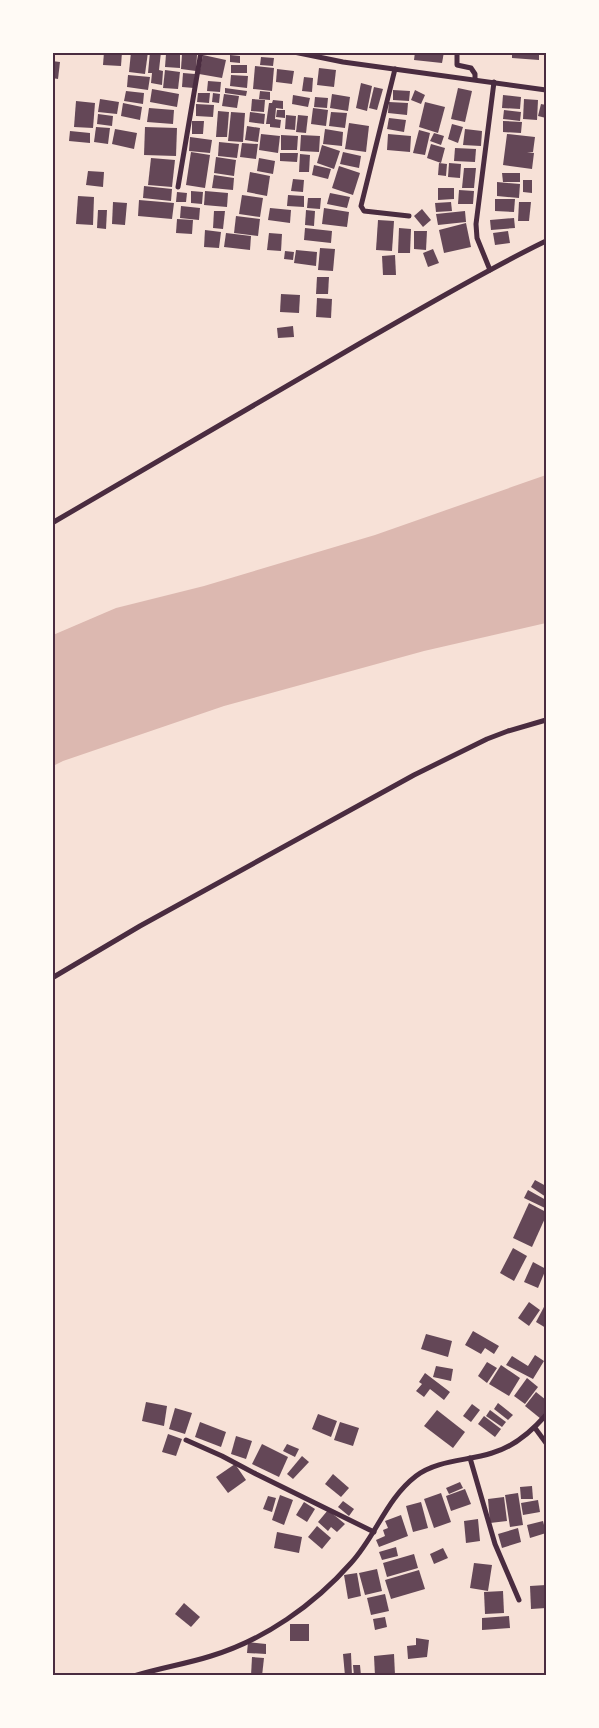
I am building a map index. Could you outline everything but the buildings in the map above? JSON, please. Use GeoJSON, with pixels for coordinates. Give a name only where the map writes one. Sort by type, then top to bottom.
{"type":"FeatureCollection","features":[{"type":"Feature","properties":{"kind":"street"},"geometry":{"type":"LineString","coordinates":[[178,187],[201,52]]}},
{"type":"Feature","properties":{"kind":"street"},"geometry":{"type":"LineString","coordinates":[[294,52],[343,62],[546,90]]}},
{"type":"Feature","properties":{"kind":"street"},"geometry":{"type":"LineString","coordinates":[[457,52],[457,64],[471,68],[476,74],[475,79]]}},
{"type":"Feature","properties":{"kind":"street"},"geometry":{"type":"LineString","coordinates":[[395,69],[361,206],[364,211],[409,216]]}},
{"type":"Feature","properties":{"kind":"street"},"geometry":{"type":"LineString","coordinates":[[490,270],[477,238],[476,224],[494,82]]}},
{"type":"Feature","properties":{"kind":"street"},"geometry":{"type":"LineString","coordinates":[[52,523],[221,423],[490,270],[546,241]]}},
{"type":"Feature","properties":{"kind":"street"},"geometry":{"type":"LineString","coordinates":[[52,978],[140,926],[414,775],[487,739],[516,728],[546,720]]}},
{"type":"Feature","properties":{"kind":"street"},"geometry":{"type":"LineString","coordinates":[[134,1676],[209,1657],[232,1649],[289,1618],[330,1585],[352,1562],[374,1532],[392,1500],[418,1474],[432,1467],[508,1448],[535,1428],[546,1415]]}},
{"type":"Feature","properties":{"kind":"street"},"geometry":{"type":"LineString","coordinates":[[535,1428],[546,1443]]}},
{"type":"Feature","properties":{"kind":"street"},"geometry":{"type":"LineString","coordinates":[[186,1440],[374,1532]]}},
{"type":"Feature","properties":{"kind":"street"},"geometry":{"type":"LineString","coordinates":[[470,1458],[495,1544],[519,1600]]}},
{"type":"Feature","properties":{"kind":"shaded area"},"geometry":{"type":"Polygon","coordinates":[[[546,475],[546,623],[424,651],[224,706],[53,766],[53,635],[116,608],[204,586],[375,535],[546,475]]]}}]}
